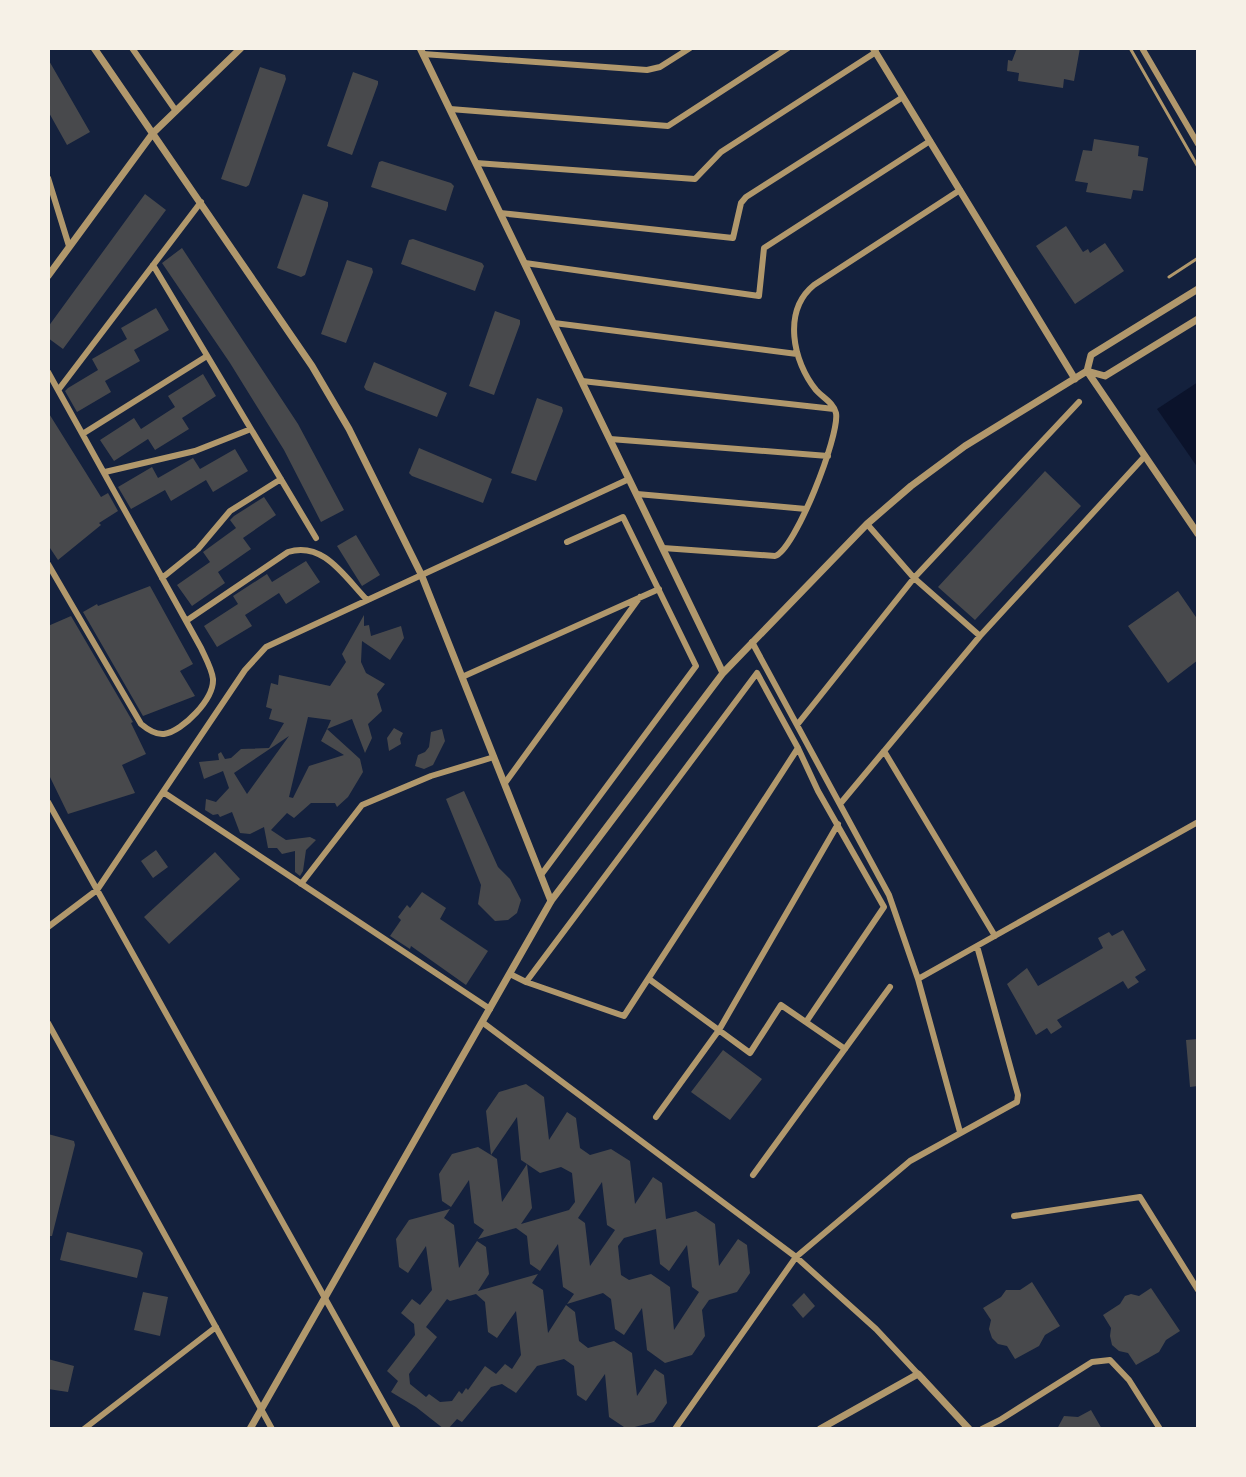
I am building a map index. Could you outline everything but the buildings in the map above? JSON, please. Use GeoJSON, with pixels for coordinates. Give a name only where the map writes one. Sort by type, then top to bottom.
{"type":"FeatureCollection","features":[{"type":"Feature","properties":{"kind":"street"},"geometry":{"type":"LineString","coordinates":[[94,48],[332,397],[421,574],[551,901]]}},
{"type":"Feature","properties":{"kind":"street"},"geometry":{"type":"LineString","coordinates":[[132,48],[176,111]]}},
{"type":"Feature","properties":{"kind":"street"},"geometry":{"type":"LineString","coordinates":[[48,276],[153,133],[241,48]]}},
{"type":"Feature","properties":{"kind":"street"},"geometry":{"type":"LineString","coordinates":[[422,51],[647,70],[665,64],[690,48]]}},
{"type":"Feature","properties":{"kind":"street"},"geometry":{"type":"LineString","coordinates":[[450,109],[668,126],[788,48]]}},
{"type":"Feature","properties":{"kind":"street"},"geometry":{"type":"LineString","coordinates":[[1142,48],[1198,144]]}},
{"type":"Feature","properties":{"kind":"street"},"geometry":{"type":"LineString","coordinates":[[476,163],[688,181],[702,175],[721,152],[874,50],[1075,379]]}},
{"type":"Feature","properties":{"kind":"street"},"geometry":{"type":"LineString","coordinates":[[422,51],[723,673]]}},
{"type":"Feature","properties":{"kind":"street"},"geometry":{"type":"LineString","coordinates":[[500,213],[733,238],[743,200],[903,97]]}},
{"type":"Feature","properties":{"kind":"street"},"geometry":{"type":"LineString","coordinates":[[525,263],[759,296],[764,248],[930,141]]}},
{"type":"Feature","properties":{"kind":"street"},"geometry":{"type":"LineString","coordinates":[[48,178],[69,246]]}},
{"type":"Feature","properties":{"kind":"street"},"geometry":{"type":"LineString","coordinates":[[663,548],[781,554],[806,509],[828,456],[836,419],[834,409],[815,389],[797,354],[794,333],[796,314],[807,290],[960,190]]}},
{"type":"Feature","properties":{"kind":"street"},"geometry":{"type":"LineString","coordinates":[[59,389],[201,202]]}},
{"type":"Feature","properties":{"kind":"street"},"geometry":{"type":"LineString","coordinates":[[153,265],[316,538]]}},
{"type":"Feature","properties":{"kind":"street"},"geometry":{"type":"LineString","coordinates":[[250,1429],[551,901],[723,673],[867,524],[939,463],[1087,371],[1091,355],[1198,289]]}},
{"type":"Feature","properties":{"kind":"street"},"geometry":{"type":"LineString","coordinates":[[1087,371],[1105,376],[1198,319]]}},
{"type":"Feature","properties":{"kind":"street"},"geometry":{"type":"LineString","coordinates":[[554,323],[797,354]]}},
{"type":"Feature","properties":{"kind":"street"},"geometry":{"type":"LineString","coordinates":[[84,433],[207,356]]}},
{"type":"Feature","properties":{"kind":"street"},"geometry":{"type":"LineString","coordinates":[[1087,371],[1198,534]]}},
{"type":"Feature","properties":{"kind":"street"},"geometry":{"type":"LineString","coordinates":[[48,372],[186,621],[213,678],[209,693],[194,715],[165,734],[154,733],[141,724],[48,564]]}},
{"type":"Feature","properties":{"kind":"street"},"geometry":{"type":"LineString","coordinates":[[582,381],[834,409]]}},
{"type":"Feature","properties":{"kind":"street"},"geometry":{"type":"LineString","coordinates":[[797,725],[914,578],[1079,402]]}},
{"type":"Feature","properties":{"kind":"street"},"geometry":{"type":"LineString","coordinates":[[105,472],[195,451],[251,429]]}},
{"type":"Feature","properties":{"kind":"street"},"geometry":{"type":"LineString","coordinates":[[610,439],[828,456]]}},
{"type":"Feature","properties":{"kind":"street"},"geometry":{"type":"LineString","coordinates":[[840,804],[980,636],[1145,456]]}},
{"type":"Feature","properties":{"kind":"street"},"geometry":{"type":"LineString","coordinates":[[162,578],[198,549],[230,511],[281,479]]}},
{"type":"Feature","properties":{"kind":"street"},"geometry":{"type":"LineString","coordinates":[[48,927],[97,890],[257,655],[274,641],[629,479]]}},
{"type":"Feature","properties":{"kind":"street"},"geometry":{"type":"LineString","coordinates":[[637,494],[806,509]]}},
{"type":"Feature","properties":{"kind":"street"},"geometry":{"type":"LineString","coordinates":[[541,875],[696,666],[623,517],[567,542]]}},
{"type":"Feature","properties":{"kind":"street"},"geometry":{"type":"LineString","coordinates":[[867,524],[914,578],[980,636]]}},
{"type":"Feature","properties":{"kind":"street"},"geometry":{"type":"LineString","coordinates":[[186,621],[288,552],[299,549],[311,549],[323,554],[366,599]]}},
{"type":"Feature","properties":{"kind":"street"},"geometry":{"type":"LineString","coordinates":[[462,677],[659,589]]}},
{"type":"Feature","properties":{"kind":"street"},"geometry":{"type":"LineString","coordinates":[[505,783],[640,597]]}},
{"type":"Feature","properties":{"kind":"street"},"geometry":{"type":"LineString","coordinates":[[752,642],[889,895],[918,979],[960,1132]]}},
{"type":"Feature","properties":{"kind":"street"},"geometry":{"type":"LineString","coordinates":[[526,982],[757,673],[818,791],[884,907],[806,1022]]}},
{"type":"Feature","properties":{"kind":"street"},"geometry":{"type":"LineString","coordinates":[[510,974],[624,1016],[798,748]]}},
{"type":"Feature","properties":{"kind":"street"},"geometry":{"type":"LineString","coordinates":[[884,751],[995,936]]}},
{"type":"Feature","properties":{"kind":"street"},"geometry":{"type":"LineString","coordinates":[[301,884],[362,805],[431,776],[494,757]]}},
{"type":"Feature","properties":{"kind":"street"},"geometry":{"type":"LineString","coordinates":[[163,792],[490,1009]]}},
{"type":"Feature","properties":{"kind":"street"},"geometry":{"type":"LineString","coordinates":[[48,802],[398,1429]]}},
{"type":"Feature","properties":{"kind":"street"},"geometry":{"type":"LineString","coordinates":[[918,979],[1198,822]]}},
{"type":"Feature","properties":{"kind":"street"},"geometry":{"type":"LineString","coordinates":[[656,1117],[719,1030],[838,824]]}},
{"type":"Feature","properties":{"kind":"street"},"geometry":{"type":"LineString","coordinates":[[675,1429],[796,1257],[910,1161],[1017,1102],[1018,1095],[977,946]]}},
{"type":"Feature","properties":{"kind":"street"},"geometry":{"type":"LineString","coordinates":[[649,979],[750,1053],[781,1005],[845,1049]]}},
{"type":"Feature","properties":{"kind":"street"},"geometry":{"type":"LineString","coordinates":[[753,1175],[890,987]]}},
{"type":"Feature","properties":{"kind":"street"},"geometry":{"type":"LineString","coordinates":[[482,1022],[796,1257],[876,1329],[969,1429]]}},
{"type":"Feature","properties":{"kind":"street"},"geometry":{"type":"LineString","coordinates":[[48,1023],[272,1429]]}},
{"type":"Feature","properties":{"kind":"street"},"geometry":{"type":"LineString","coordinates":[[1014,1216],[1140,1197],[1198,1290]]}},
{"type":"Feature","properties":{"kind":"street"},"geometry":{"type":"LineString","coordinates":[[84,1429],[216,1327]]}},
{"type":"Feature","properties":{"kind":"street"},"geometry":{"type":"LineString","coordinates":[[982,1429],[1092,1362],[1110,1360],[1129,1380],[1160,1429]]}},
{"type":"Feature","properties":{"kind":"street"},"geometry":{"type":"LineString","coordinates":[[820,1429],[918,1374]]}},
{"type":"Feature","properties":{"kind":"street"},"geometry":{"type":"LineString","coordinates":[[1000,1420],[1008,1429]]}},
{"type":"Feature","properties":{"kind":"lane"},"geometry":{"type":"LineString","coordinates":[[1130,48],[1198,167]]}},
{"type":"Feature","properties":{"kind":"lane"},"geometry":{"type":"LineString","coordinates":[[1169,277],[1198,258]]}},
{"type":"Feature","properties":{"kind":"water"},"geometry":{"type":"Polygon","coordinates":[[[1198,382],[1198,468],[1157,409],[1198,382]]]}}]}
